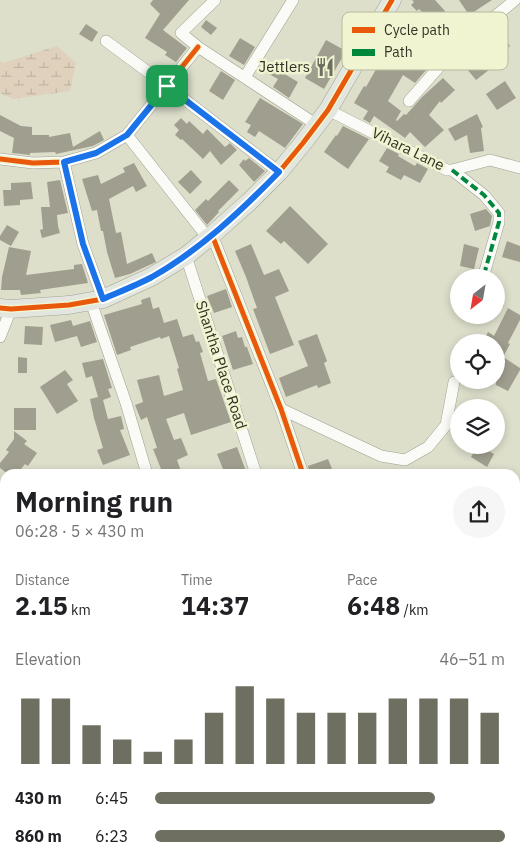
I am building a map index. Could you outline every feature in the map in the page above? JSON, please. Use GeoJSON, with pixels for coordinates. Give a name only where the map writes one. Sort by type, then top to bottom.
{"type":"FeatureCollection","features":[{"type":"Feature","properties":{"kind":"main road"},"geometry":{"type":"LineString","coordinates":[[385,12],[392,0]]}},
{"type":"Feature","properties":{"kind":"main road"},"geometry":{"type":"LineString","coordinates":[[5,308],[68,305],[97,300],[151,277],[186,256],[250,201],[279,172],[328,110],[351,70]]}},
{"type":"Feature","properties":{"kind":"street"},"geometry":{"type":"LineString","coordinates":[[214,0],[181,33],[198,47],[317,125]]}},
{"type":"Feature","properties":{"kind":"street"},"geometry":{"type":"LineString","coordinates":[[245,78],[292,0]]}},
{"type":"Feature","properties":{"kind":"street"},"geometry":{"type":"LineString","coordinates":[[500,12],[515,0]]}},
{"type":"Feature","properties":{"kind":"street"},"geometry":{"type":"LineString","coordinates":[[106,41],[279,172]]}},
{"type":"Feature","properties":{"kind":"street"},"geometry":{"type":"LineString","coordinates":[[0,159],[33,163],[64,162],[96,153],[127,135],[198,47]]}},
{"type":"Feature","properties":{"kind":"street"},"geometry":{"type":"LineString","coordinates":[[409,102],[437,70]]}},
{"type":"Feature","properties":{"kind":"street","name":"Vihara Lane"},"geometry":{"type":"LineString","coordinates":[[328,110],[447,170],[490,160],[520,168]]}},
{"type":"Feature","properties":{"kind":"street"},"geometry":{"type":"LineString","coordinates":[[127,135],[210,237],[281,409],[301,469]]}},
{"type":"Feature","properties":{"kind":"street"},"geometry":{"type":"LineString","coordinates":[[64,162],[97,300],[146,469]]}},
{"type":"Feature","properties":{"kind":"street"},"geometry":{"type":"LineString","coordinates":[[452,170],[484,195],[499,213],[499,222],[486,269]]}},
{"type":"Feature","properties":{"kind":"street","name":"Shantha Place Road"},"geometry":{"type":"LineString","coordinates":[[186,256],[254,469]]}},
{"type":"Feature","properties":{"kind":"street"},"geometry":{"type":"LineString","coordinates":[[0,337],[5,308]]}},
{"type":"Feature","properties":{"kind":"street"},"geometry":{"type":"LineString","coordinates":[[281,409],[381,456],[405,460],[428,447],[446,425],[453,389]]}},
{"type":"Feature","properties":{"kind":"green space"},"geometry":{"type":"Polygon","coordinates":[[[57,46],[76,63],[70,91],[13,99],[0,93],[0,61],[3,63],[57,46]]]}},
{"type":"Feature","properties":{"kind":"building"},"geometry":{"type":"Polygon","coordinates":[[[153,0],[189,0],[163,30],[187,48],[176,62],[165,55],[167,52],[145,38],[160,14],[150,4],[153,0]]]}},
{"type":"Feature","properties":{"kind":"building"},"geometry":{"type":"Polygon","coordinates":[[[412,0],[435,0],[445,11],[422,12],[419,9],[417,11],[411,5],[414,2],[412,0]]]}},
{"type":"Feature","properties":{"kind":"building"},"geometry":{"type":"Polygon","coordinates":[[[459,0],[492,0],[474,12],[467,12],[459,0]]]}},
{"type":"Feature","properties":{"kind":"building"},"geometry":{"type":"Polygon","coordinates":[[[206,20],[217,28],[211,35],[201,27],[206,20]]]}},
{"type":"Feature","properties":{"kind":"building"},"geometry":{"type":"Polygon","coordinates":[[[86,24],[98,32],[92,42],[79,34],[86,24]]]}},
{"type":"Feature","properties":{"kind":"building"},"geometry":{"type":"Polygon","coordinates":[[[240,38],[255,47],[244,65],[229,56],[240,38]]]}},
{"type":"Feature","properties":{"kind":"building"},"geometry":{"type":"Polygon","coordinates":[[[326,40],[342,49],[342,58],[324,89],[305,78],[326,40]]]}},
{"type":"Feature","properties":{"kind":"building"},"geometry":{"type":"Polygon","coordinates":[[[270,64],[298,82],[289,98],[273,87],[278,79],[265,72],[270,64]]]}},
{"type":"Feature","properties":{"kind":"building"},"geometry":{"type":"Polygon","coordinates":[[[376,70],[426,70],[415,83],[403,75],[388,101],[401,111],[397,121],[404,114],[406,115],[443,78],[455,90],[441,103],[440,101],[429,115],[444,130],[425,147],[410,132],[405,138],[374,116],[370,123],[363,119],[368,111],[354,103],[364,86],[366,87],[376,70]]]}},
{"type":"Feature","properties":{"kind":"building"},"geometry":{"type":"Polygon","coordinates":[[[468,70],[489,70],[476,80],[468,70]]]}},
{"type":"Feature","properties":{"kind":"building"},"geometry":{"type":"Polygon","coordinates":[[[221,71],[235,80],[223,100],[209,91],[221,71]]]}},
{"type":"Feature","properties":{"kind":"building"},"geometry":{"type":"Polygon","coordinates":[[[505,81],[516,98],[497,110],[486,94],[505,81]]]}},
{"type":"Feature","properties":{"kind":"building"},"geometry":{"type":"Polygon","coordinates":[[[260,98],[303,124],[285,148],[259,131],[255,137],[247,132],[251,125],[245,122],[260,98]]]}},
{"type":"Feature","properties":{"kind":"building"},"geometry":{"type":"Polygon","coordinates":[[[477,114],[483,127],[481,128],[484,151],[470,153],[467,135],[455,141],[448,129],[477,114]]]}},
{"type":"Feature","properties":{"kind":"building"},"geometry":{"type":"Polygon","coordinates":[[[0,115],[21,126],[32,127],[32,135],[49,135],[49,137],[70,133],[73,147],[100,131],[104,140],[93,146],[56,154],[55,152],[30,153],[30,155],[12,153],[14,138],[0,131],[0,115]]]}},
{"type":"Feature","properties":{"kind":"building"},"geometry":{"type":"Polygon","coordinates":[[[181,118],[187,124],[189,121],[203,134],[207,129],[225,147],[230,143],[237,150],[221,165],[210,151],[203,159],[182,139],[175,135],[179,130],[174,125],[181,118]]]}},
{"type":"Feature","properties":{"kind":"building"},"geometry":{"type":"Polygon","coordinates":[[[343,126],[369,139],[348,169],[324,152],[343,126]]]}},
{"type":"Feature","properties":{"kind":"building"},"geometry":{"type":"Polygon","coordinates":[[[387,148],[415,166],[417,163],[428,169],[420,183],[404,175],[401,180],[386,172],[389,167],[379,161],[387,148]]]}},
{"type":"Feature","properties":{"kind":"building"},"geometry":{"type":"Polygon","coordinates":[[[249,158],[265,171],[254,182],[239,165],[244,159],[245,161],[249,158]]]}},
{"type":"Feature","properties":{"kind":"building"},"geometry":{"type":"Polygon","coordinates":[[[134,163],[147,186],[136,192],[133,186],[109,199],[116,233],[121,232],[127,264],[152,253],[156,262],[130,274],[115,278],[103,231],[101,231],[97,210],[92,211],[82,179],[98,175],[101,184],[125,172],[123,168],[134,163]]]}},
{"type":"Feature","properties":{"kind":"building"},"geometry":{"type":"Polygon","coordinates":[[[191,170],[202,182],[190,194],[178,182],[191,170]]]}},
{"type":"Feature","properties":{"kind":"building"},"geometry":{"type":"Polygon","coordinates":[[[60,180],[68,213],[57,215],[60,233],[42,238],[40,230],[43,229],[41,207],[50,207],[47,182],[60,180]]]}},
{"type":"Feature","properties":{"kind":"building"},"geometry":{"type":"Polygon","coordinates":[[[229,180],[239,190],[207,225],[195,210],[206,199],[208,201],[229,180]]]}},
{"type":"Feature","properties":{"kind":"building"},"geometry":{"type":"Polygon","coordinates":[[[31,182],[33,199],[20,200],[20,205],[4,206],[3,190],[11,190],[11,183],[31,182]]]}},
{"type":"Feature","properties":{"kind":"building"},"geometry":{"type":"Polygon","coordinates":[[[290,206],[328,244],[308,264],[284,241],[281,244],[266,231],[290,206]]]}},
{"type":"Feature","properties":{"kind":"building"},"geometry":{"type":"Polygon","coordinates":[[[486,209],[492,216],[490,226],[475,231],[470,214],[486,209]]]}},
{"type":"Feature","properties":{"kind":"building"},"geometry":{"type":"Polygon","coordinates":[[[7,225],[19,232],[11,246],[0,240],[0,236],[7,225]]]}},
{"type":"Feature","properties":{"kind":"building"},"geometry":{"type":"Polygon","coordinates":[[[507,241],[520,246],[520,262],[502,257],[507,241]]]}},
{"type":"Feature","properties":{"kind":"building"},"geometry":{"type":"Polygon","coordinates":[[[251,244],[264,275],[279,269],[289,291],[275,297],[294,345],[270,354],[253,309],[257,308],[235,251],[251,244]]]}},
{"type":"Feature","properties":{"kind":"building"},"geometry":{"type":"Polygon","coordinates":[[[464,244],[479,248],[474,269],[460,266],[464,244]]]}},
{"type":"Feature","properties":{"kind":"building"},"geometry":{"type":"Polygon","coordinates":[[[9,247],[31,251],[26,275],[74,269],[74,265],[82,264],[88,283],[40,290],[41,293],[21,295],[20,290],[1,290],[9,247]]]}},
{"type":"Feature","properties":{"kind":"building"},"geometry":{"type":"Polygon","coordinates":[[[226,289],[232,307],[214,313],[207,296],[226,289]]]}},
{"type":"Feature","properties":{"kind":"building"},"geometry":{"type":"Polygon","coordinates":[[[150,297],[153,309],[159,307],[164,323],[177,319],[183,337],[193,334],[196,342],[199,341],[203,352],[200,353],[208,381],[216,379],[231,422],[191,435],[184,413],[166,419],[174,440],[181,438],[188,455],[177,460],[180,469],[161,469],[153,449],[157,448],[147,417],[141,420],[135,405],[143,402],[137,380],[159,375],[164,396],[183,390],[177,369],[179,368],[169,336],[130,347],[131,350],[117,355],[104,315],[142,304],[141,300],[150,297]]]}},
{"type":"Feature","properties":{"kind":"building"},"geometry":{"type":"Polygon","coordinates":[[[508,308],[520,315],[520,320],[505,353],[505,334],[495,334],[500,324],[505,324],[505,314],[508,308]]]}},
{"type":"Feature","properties":{"kind":"building"},"geometry":{"type":"Polygon","coordinates":[[[71,320],[73,326],[90,321],[97,342],[81,347],[77,336],[55,342],[50,325],[71,320]]]}},
{"type":"Feature","properties":{"kind":"building"},"geometry":{"type":"Polygon","coordinates":[[[25,326],[43,327],[42,345],[24,344],[25,326]]]}},
{"type":"Feature","properties":{"kind":"building"},"geometry":{"type":"Polygon","coordinates":[[[236,331],[238,338],[242,337],[253,364],[233,370],[222,336],[236,331]]]}},
{"type":"Feature","properties":{"kind":"building"},"geometry":{"type":"Polygon","coordinates":[[[317,334],[327,361],[324,363],[331,383],[318,388],[317,385],[286,397],[279,378],[308,366],[298,341],[317,334]]]}},
{"type":"Feature","properties":{"kind":"building"},"geometry":{"type":"Polygon","coordinates":[[[18,357],[27,358],[27,373],[18,373],[18,357]]]}},
{"type":"Feature","properties":{"kind":"building"},"geometry":{"type":"Polygon","coordinates":[[[505,358],[520,368],[508,391],[504,389],[505,358]]]}},
{"type":"Feature","properties":{"kind":"building"},"geometry":{"type":"Polygon","coordinates":[[[103,359],[112,388],[108,389],[111,397],[103,400],[108,419],[121,416],[124,429],[120,430],[130,455],[103,465],[97,450],[103,448],[90,399],[98,397],[92,376],[86,378],[82,363],[103,359]]]}},
{"type":"Feature","properties":{"kind":"building"},"geometry":{"type":"Polygon","coordinates":[[[65,370],[73,380],[67,384],[78,401],[57,414],[40,387],[65,370]]]}},
{"type":"Feature","properties":{"kind":"building"},"geometry":{"type":"Polygon","coordinates":[[[14,408],[36,408],[36,430],[14,430],[14,408]]]}},
{"type":"Feature","properties":{"kind":"building"},"geometry":{"type":"Polygon","coordinates":[[[14,431],[27,441],[24,444],[37,453],[28,466],[25,464],[21,469],[1,469],[0,463],[9,452],[6,450],[14,439],[14,431]]]}},
{"type":"Feature","properties":{"kind":"building"},"geometry":{"type":"Polygon","coordinates":[[[237,447],[245,469],[223,469],[217,454],[237,447]]]}},
{"type":"Feature","properties":{"kind":"building"},"geometry":{"type":"Polygon","coordinates":[[[473,454],[494,454],[487,467],[471,457],[473,454]]]}},
{"type":"Feature","properties":{"kind":"building"},"geometry":{"type":"Polygon","coordinates":[[[328,459],[332,469],[309,469],[308,466],[328,459]]]}},
{"type":"Feature","properties":{"kind":"marked path"},"geometry":{"type":"LineString","coordinates":[[452,170],[484,195],[499,213],[499,222],[486,269]]}},
{"type":"Feature","properties":{"kind":"cycle path"},"geometry":{"type":"LineString","coordinates":[[385,12],[392,0]]}},
{"type":"Feature","properties":{"kind":"cycle path"},"geometry":{"type":"LineString","coordinates":[[0,159],[33,163],[64,162],[96,153],[127,135],[198,47]]}},
{"type":"Feature","properties":{"kind":"cycle path"},"geometry":{"type":"LineString","coordinates":[[0,308],[69,305],[103,299],[151,277],[186,256],[250,201],[279,172],[328,110],[351,70]]}},
{"type":"Feature","properties":{"kind":"cycle path"},"geometry":{"type":"LineString","coordinates":[[212,235],[281,409],[301,469]]}},
{"type":"Feature","properties":{"kind":"place","name":"Jettlers"},"geometry":{"type":"Point","coordinates":[325,67]}},
{"type":"Feature","properties":{"kind":"route"},"geometry":{"type":"LineString","coordinates":[[167,86],[279,172],[250,201],[186,256],[151,277],[103,299],[83,244],[64,162],[96,153],[127,135],[167,86]]}}]}
